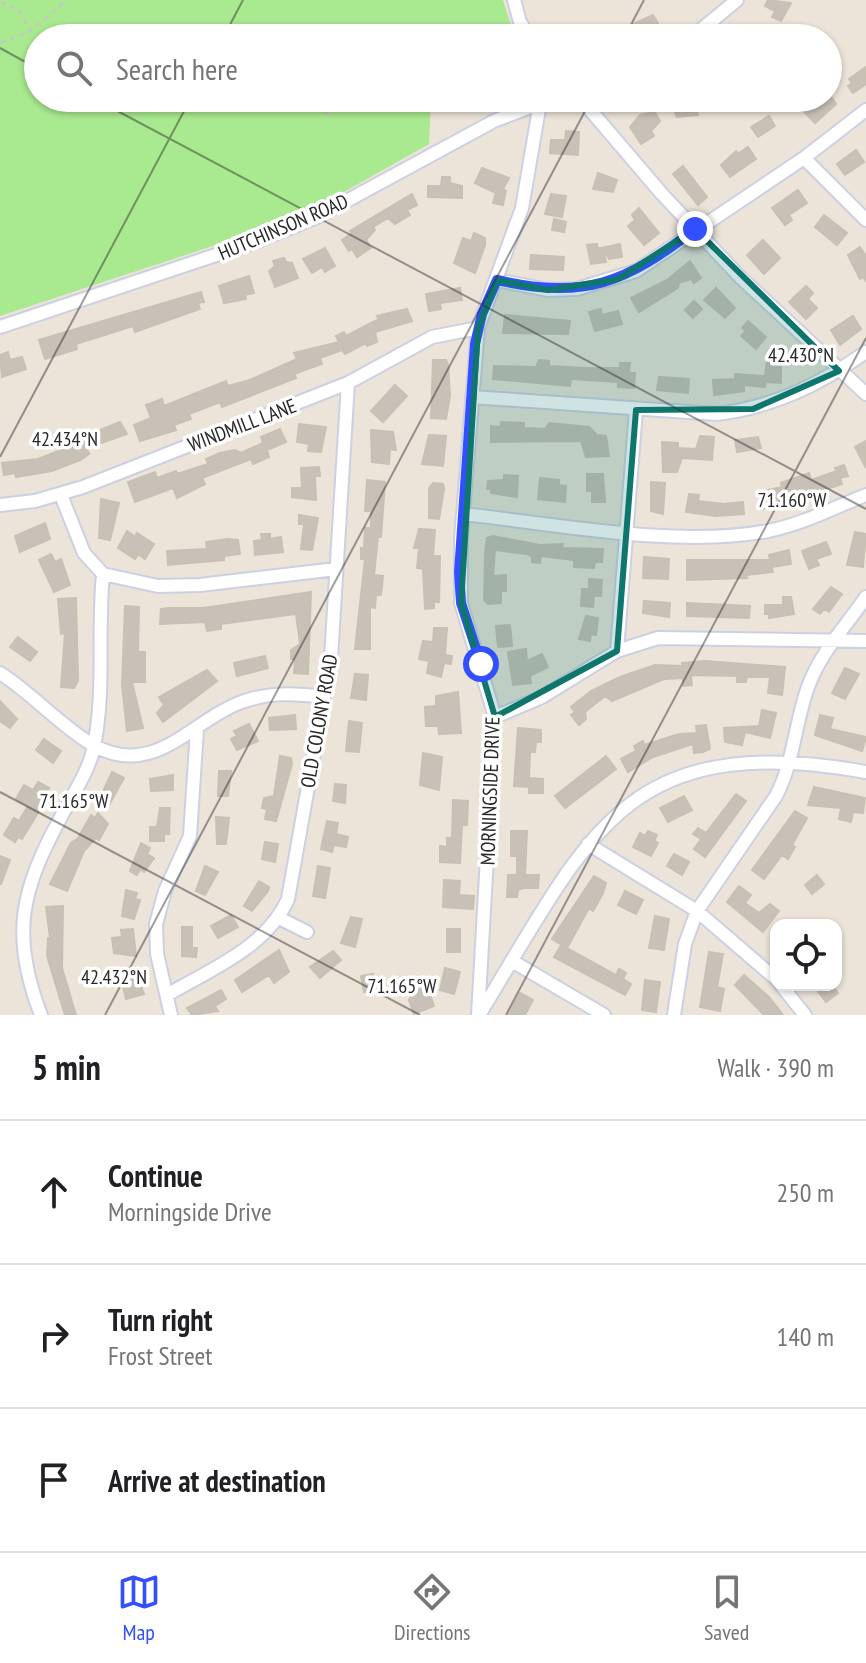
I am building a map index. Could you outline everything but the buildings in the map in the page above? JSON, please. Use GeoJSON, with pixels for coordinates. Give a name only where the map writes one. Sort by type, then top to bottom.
{"type":"FeatureCollection","features":[{"type":"Feature","properties":{"kind":"street"},"geometry":{"type":"LineString","coordinates":[[514,0],[521,24]]}},
{"type":"Feature","properties":{"kind":"street"},"geometry":{"type":"LineString","coordinates":[[708,24],[737,0]]}},
{"type":"Feature","properties":{"kind":"street"},"geometry":{"type":"LineString","coordinates":[[497,280],[548,290],[577,289],[636,271],[804,158],[866,110]]}},
{"type":"Feature","properties":{"kind":"street","name":"HUTCHINSON ROAD"},"geometry":{"type":"LineString","coordinates":[[0,327],[317,217],[468,133],[518,112]]}},
{"type":"Feature","properties":{"kind":"street","name":"MORNINGSIDE DRIVE"},"geometry":{"type":"LineString","coordinates":[[479,1015],[495,717],[461,603],[463,514],[478,328],[522,208],[538,112]]}},
{"type":"Feature","properties":{"kind":"street"},"geometry":{"type":"LineString","coordinates":[[592,112],[739,276],[866,394]]}},
{"type":"Feature","properties":{"kind":"street"},"geometry":{"type":"LineString","coordinates":[[804,158],[866,220]]}},
{"type":"Feature","properties":{"kind":"street","name":"WINDMILL LANE"},"geometry":{"type":"LineString","coordinates":[[0,505],[61,495],[348,383],[432,337],[478,328]]}},
{"type":"Feature","properties":{"kind":"street"},"geometry":{"type":"LineString","coordinates":[[472,397],[717,414],[753,409],[784,399],[839,371],[866,352]]}},
{"type":"Feature","properties":{"kind":"street","name":"OLD COLONY ROAD"},"geometry":{"type":"LineString","coordinates":[[167,995],[258,940],[279,918],[290,890],[336,611],[348,383]]}},
{"type":"Feature","properties":{"kind":"street"},"geometry":{"type":"LineString","coordinates":[[617,651],[636,410]]}},
{"type":"Feature","properties":{"kind":"street"},"geometry":{"type":"LineString","coordinates":[[61,495],[84,553],[103,574],[158,586],[200,585],[336,569]]}},
{"type":"Feature","properties":{"kind":"street"},"geometry":{"type":"LineString","coordinates":[[463,514],[707,536],[748,534],[812,519],[866,495]]}},
{"type":"Feature","properties":{"kind":"street"},"geometry":{"type":"LineString","coordinates":[[41,1015],[26,967],[22,929],[25,895],[36,866],[83,777],[94,745],[101,701],[103,574]]}},
{"type":"Feature","properties":{"kind":"street"},"geometry":{"type":"LineString","coordinates":[[674,1015],[685,944],[697,911],[776,796],[789,761],[808,685],[866,597]]}},
{"type":"Feature","properties":{"kind":"street"},"geometry":{"type":"LineString","coordinates":[[495,717],[542,697],[617,651],[668,637],[866,641]]}},
{"type":"Feature","properties":{"kind":"street"},"geometry":{"type":"LineString","coordinates":[[0,673],[94,745],[111,751],[144,753],[173,745],[223,710],[257,697],[279,693],[324,697]]}},
{"type":"Feature","properties":{"kind":"street"},"geometry":{"type":"LineString","coordinates":[[171,1015],[157,954],[156,924],[165,891],[190,836],[197,729]]}},
{"type":"Feature","properties":{"kind":"street"},"geometry":{"type":"LineString","coordinates":[[479,1015],[588,844],[623,807],[662,783],[704,768],[789,761],[866,772]]}},
{"type":"Feature","properties":{"kind":"street"},"geometry":{"type":"LineString","coordinates":[[588,844],[697,911],[770,974]]}},
{"type":"Feature","properties":{"kind":"street"},"geometry":{"type":"LineString","coordinates":[[279,918],[307,932]]}},
{"type":"Feature","properties":{"kind":"street"},"geometry":{"type":"LineString","coordinates":[[512,961],[604,1015]]}},
{"type":"Feature","properties":{"kind":"street"},"geometry":{"type":"LineString","coordinates":[[786,991],[805,1015]]}},
{"type":"Feature","properties":{"kind":"path"},"geometry":{"type":"LineString","coordinates":[[38,24],[67,0]]}},
{"type":"Feature","properties":{"kind":"path"},"geometry":{"type":"LineString","coordinates":[[0,2],[20,11],[26,24]]}},
{"type":"Feature","properties":{"kind":"path"},"geometry":{"type":"LineString","coordinates":[[0,43],[24,34]]}},
{"type":"Feature","properties":{"kind":"path"},"geometry":{"type":"LineString","coordinates":[[324,114],[328,112]]}},
{"type":"Feature","properties":{"kind":"highlighted area"},"geometry":{"type":"Polygon","coordinates":[[[695,229],[839,371],[753,409],[636,410],[617,651],[495,717],[461,603],[478,328],[497,280],[548,290],[618,279],[695,229]]]}},
{"type":"Feature","properties":{"kind":"green space"},"geometry":{"type":"Polygon","coordinates":[[[0,0],[503,0],[511,24],[24,24],[24,112],[430,112],[429,144],[321,205],[255,232],[0,316],[0,0]]]}},
{"type":"Feature","properties":{"kind":"route"},"geometry":{"type":"LineString","coordinates":[[481,664],[469,638],[461,603],[459,572],[475,344],[482,314],[497,280],[548,290],[577,289],[618,279],[636,271],[695,229]]}}]}
